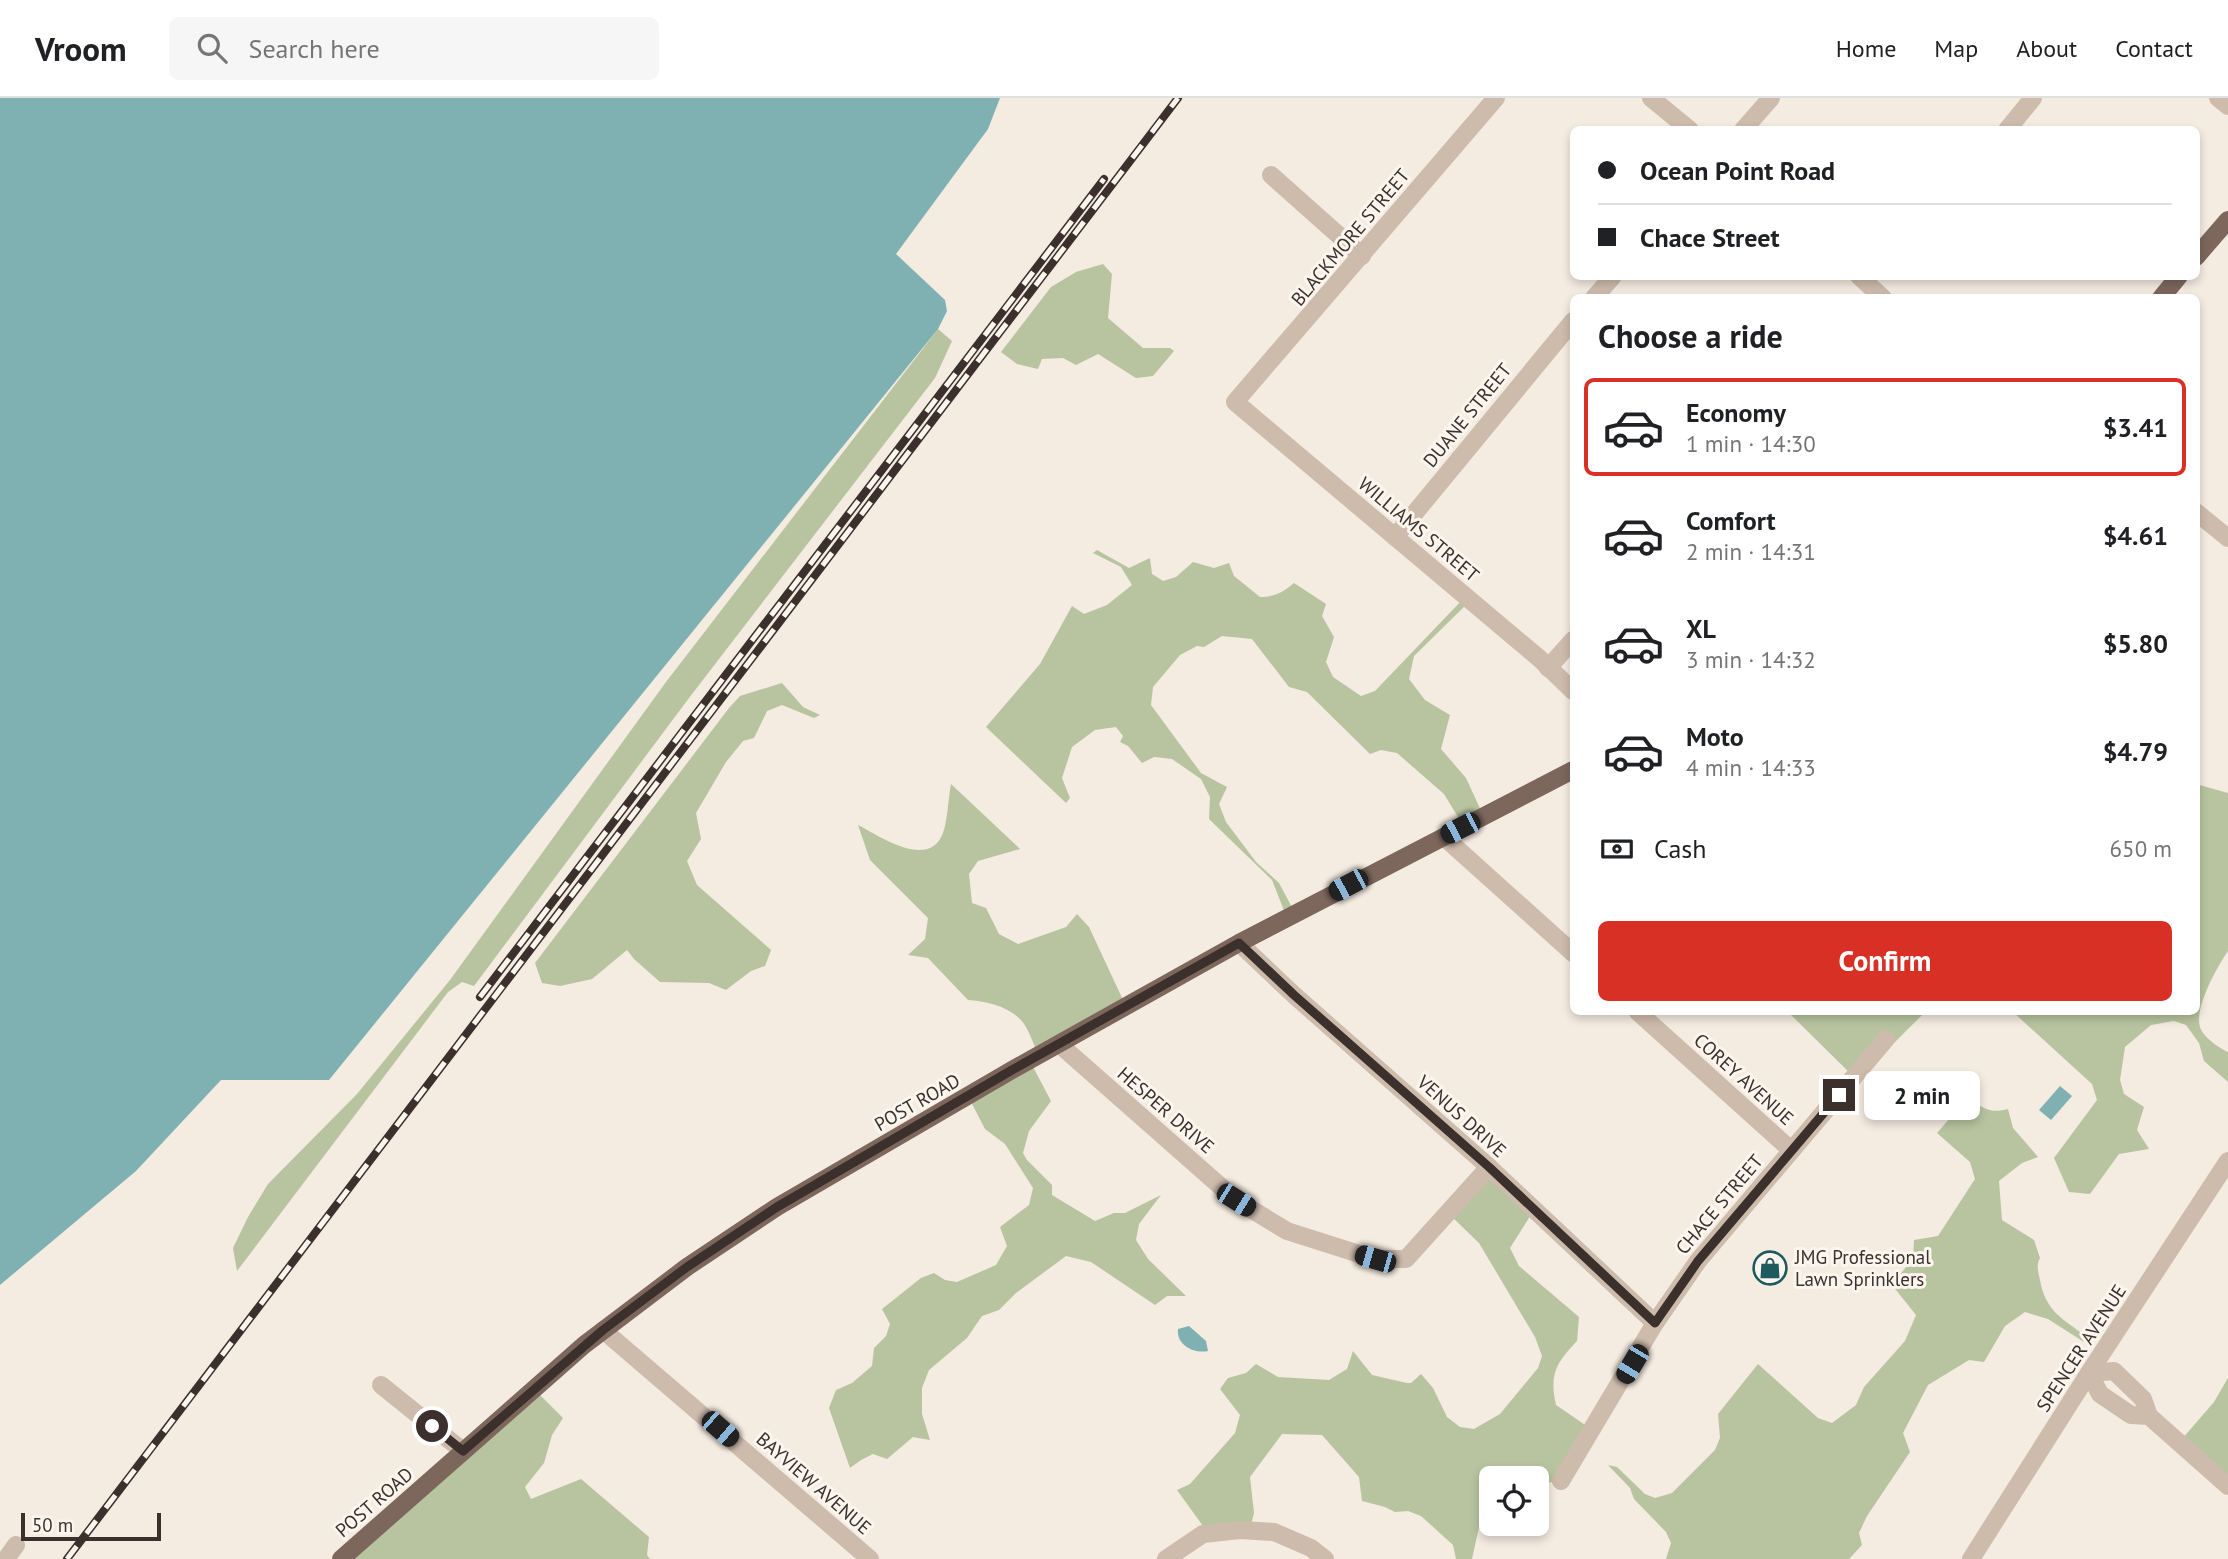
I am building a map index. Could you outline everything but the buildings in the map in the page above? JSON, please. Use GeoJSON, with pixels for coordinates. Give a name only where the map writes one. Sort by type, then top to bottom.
{"type":"FeatureCollection","features":[{"type":"Feature","properties":{"kind":"main road"},"geometry":{"type":"LineString","coordinates":[[2200,252],[2228,220]]}},
{"type":"Feature","properties":{"kind":"main road"},"geometry":{"type":"LineString","coordinates":[[2164,294],[2176,280]]}},
{"type":"Feature","properties":{"kind":"main road","name":"POST ROAD"},"geometry":{"type":"LineString","coordinates":[[341,1559],[603,1330],[687,1267],[777,1207],[1239,943],[1570,772]]}},
{"type":"Feature","properties":{"kind":"street","name":"BLACKMORE STREET"},"geometry":{"type":"LineString","coordinates":[[1236,402],[1496,98]]}},
{"type":"Feature","properties":{"kind":"street"},"geometry":{"type":"LineString","coordinates":[[1651,98],[1685,126]]}},
{"type":"Feature","properties":{"kind":"street"},"geometry":{"type":"LineString","coordinates":[[1746,126],[1771,98]]}},
{"type":"Feature","properties":{"kind":"street"},"geometry":{"type":"LineString","coordinates":[[2010,126],[2033,98]]}},
{"type":"Feature","properties":{"kind":"street"},"geometry":{"type":"LineString","coordinates":[[2218,98],[2228,106]]}},
{"type":"Feature","properties":{"kind":"street"},"geometry":{"type":"LineString","coordinates":[[1271,175],[1362,256]]}},
{"type":"Feature","properties":{"kind":"street"},"geometry":{"type":"LineString","coordinates":[[1597,294],[1610,280]]}},
{"type":"Feature","properties":{"kind":"street","name":"DUANE STREET"},"geometry":{"type":"LineString","coordinates":[[1395,537],[1570,325]]}},
{"type":"Feature","properties":{"kind":"street","name":"WILLIAMS STREET"},"geometry":{"type":"LineString","coordinates":[[1236,402],[1570,688]]}},
{"type":"Feature","properties":{"kind":"street"},"geometry":{"type":"LineString","coordinates":[[2200,515],[2228,538]]}},
{"type":"Feature","properties":{"kind":"street"},"geometry":{"type":"LineString","coordinates":[[1548,668],[1570,643]]}},
{"type":"Feature","properties":{"kind":"street"},"geometry":{"type":"LineString","coordinates":[[1444,837],[1570,950]]}},
{"type":"Feature","properties":{"kind":"street","name":"VENUS DRIVE"},"geometry":{"type":"LineString","coordinates":[[1239,943],[1489,1167],[1655,1323]]}},
{"type":"Feature","properties":{"kind":"street","name":"COREY AVENUE"},"geometry":{"type":"LineString","coordinates":[[1641,1015],[1791,1150]]}},
{"type":"Feature","properties":{"kind":"street","name":"CHACE STREET"},"geometry":{"type":"LineString","coordinates":[[1561,1480],[1655,1323],[1698,1261],[1886,1040]]}},
{"type":"Feature","properties":{"kind":"street","name":"HESPER DRIVE"},"geometry":{"type":"LineString","coordinates":[[1059,1044],[1236,1200],[1287,1231],[1375,1259],[1406,1259],[1489,1167]]}},
{"type":"Feature","properties":{"kind":"street","name":"SPENCER AVENUE"},"geometry":{"type":"LineString","coordinates":[[1972,1559],[2089,1373],[2228,1161]]}},
{"type":"Feature","properties":{"kind":"street","name":"BAYVIEW AVENUE"},"geometry":{"type":"LineString","coordinates":[[603,1330],[870,1559]]}},
{"type":"Feature","properties":{"kind":"street"},"geometry":{"type":"LineString","coordinates":[[2149,1416],[2131,1415],[2099,1394],[2089,1373],[2114,1371],[2143,1399],[2149,1416],[2228,1486]]}},
{"type":"Feature","properties":{"kind":"street"},"geometry":{"type":"LineString","coordinates":[[381,1385],[463,1451]]}},
{"type":"Feature","properties":{"kind":"street"},"geometry":{"type":"LineString","coordinates":[[1166,1559],[1203,1534],[1240,1530],[1274,1532],[1311,1548],[1325,1559]]}},
{"type":"Feature","properties":{"kind":"green space"},"geometry":{"type":"Polygon","coordinates":[[[1103,264],[1112,274],[1108,318],[1143,348],[1170,348],[1174,351],[1153,376],[1136,378],[1098,354],[1076,365],[1063,358],[1042,359],[1038,369],[1017,364],[1001,352],[1051,287],[1076,272],[1103,264]]]}},
{"type":"Feature","properties":{"kind":"green space"},"geometry":{"type":"Polygon","coordinates":[[[938,329],[952,341],[935,378],[689,698],[474,986],[462,982],[448,992],[237,1271],[233,1248],[268,1184],[357,1094],[450,980],[666,682],[938,329]]]}},
{"type":"Feature","properties":{"kind":"green space"},"geometry":{"type":"Polygon","coordinates":[[[1097,550],[1129,568],[1150,558],[1152,574],[1163,581],[1176,577],[1193,562],[1214,568],[1229,563],[1234,576],[1260,597],[1278,593],[1294,583],[1326,604],[1322,616],[1334,637],[1326,662],[1333,677],[1361,696],[1375,691],[1464,598],[1468,603],[1414,656],[1409,679],[1425,700],[1450,715],[1441,749],[1466,778],[1484,817],[1464,827],[1444,794],[1397,753],[1381,750],[1370,754],[1307,692],[1289,687],[1252,639],[1222,636],[1204,647],[1197,646],[1180,655],[1153,687],[1151,705],[1201,773],[1227,787],[1219,804],[1226,822],[1256,862],[1279,883],[1295,913],[1285,913],[1272,880],[1209,819],[1210,797],[1201,779],[1172,759],[1154,757],[1142,763],[1128,746],[1120,742],[1123,736],[1116,727],[1095,730],[1072,747],[1062,778],[1070,798],[1066,803],[986,727],[1040,664],[1072,606],[1084,614],[1107,605],[1132,585],[1121,567],[1093,553],[1097,550]]]}},
{"type":"Feature","properties":{"kind":"green space"},"geometry":{"type":"Polygon","coordinates":[[[782,683],[803,707],[820,715],[814,718],[782,705],[767,711],[754,738],[743,741],[726,762],[696,813],[701,839],[687,861],[697,885],[771,950],[765,966],[751,971],[726,990],[709,983],[660,982],[627,950],[592,979],[560,986],[542,983],[535,963],[729,708],[740,696],[782,683]]]}},
{"type":"Feature","properties":{"kind":"green space"},"geometry":{"type":"Polygon","coordinates":[[[951,784],[1020,849],[978,861],[969,874],[972,903],[986,908],[999,934],[1018,944],[1066,927],[1077,914],[1089,927],[1124,1002],[1038,1054],[1025,1026],[1015,1014],[995,1005],[968,1000],[928,958],[908,955],[925,939],[928,918],[870,860],[858,825],[891,843],[916,850],[927,849],[936,844],[943,833],[951,784]]]}},
{"type":"Feature","properties":{"kind":"green space"},"geometry":{"type":"Polygon","coordinates":[[[2200,785],[2228,793],[2228,951],[2200,1009],[2200,785]]]}},
{"type":"Feature","properties":{"kind":"green space"},"geometry":{"type":"Polygon","coordinates":[[[1791,1015],[1922,1015],[1857,1080],[1791,1015]]]}},
{"type":"Feature","properties":{"kind":"green space"},"geometry":{"type":"Polygon","coordinates":[[[2016,1015],[2199,1015],[2200,1027],[2204,1035],[2228,1052],[2228,1082],[2204,1061],[2199,1043],[2186,1025],[2174,1021],[2151,1025],[2125,1047],[2120,1080],[2124,1094],[2144,1107],[2137,1130],[2149,1149],[2119,1154],[2090,1194],[2069,1192],[2054,1158],[2097,1100],[2092,1084],[2016,1015]]]}},
{"type":"Feature","properties":{"kind":"green space"},"geometry":{"type":"Polygon","coordinates":[[[1032,1065],[1051,1101],[1029,1131],[1023,1153],[1027,1160],[1052,1185],[1052,1195],[1095,1221],[1114,1213],[1125,1213],[1161,1195],[1139,1224],[1136,1240],[1148,1259],[1186,1296],[1167,1296],[1155,1305],[1091,1262],[1066,1256],[1016,1293],[999,1310],[982,1316],[967,1338],[929,1370],[922,1388],[922,1414],[930,1440],[913,1437],[887,1459],[873,1454],[850,1468],[829,1408],[836,1390],[852,1383],[872,1366],[874,1348],[886,1336],[890,1324],[882,1309],[921,1278],[934,1273],[945,1280],[957,1282],[996,1265],[1007,1246],[1000,1227],[1029,1205],[1033,1188],[1005,1144],[985,1129],[969,1098],[1032,1065]]]}},
{"type":"Feature","properties":{"kind":"green space"},"geometry":{"type":"Polygon","coordinates":[[[1957,1086],[1986,1109],[2008,1109],[2013,1128],[2038,1157],[2022,1163],[1999,1181],[2002,1220],[2034,1240],[2040,1258],[2038,1271],[2046,1299],[2056,1313],[2086,1336],[2084,1342],[2048,1319],[2025,1312],[2005,1326],[1984,1362],[1969,1360],[1928,1385],[1903,1433],[1910,1452],[1867,1516],[1859,1533],[1862,1545],[1849,1559],[1666,1559],[1671,1543],[1666,1532],[1634,1499],[1630,1488],[1608,1465],[1617,1467],[1645,1494],[1655,1498],[1672,1493],[1715,1450],[1720,1438],[1718,1414],[1758,1364],[1818,1418],[1832,1423],[1856,1405],[1864,1387],[1905,1341],[1916,1315],[1892,1285],[1913,1258],[1914,1240],[1938,1236],[1975,1179],[1970,1162],[1937,1133],[1963,1103],[1957,1086]]]}},
{"type":"Feature","properties":{"kind":"green space"},"geometry":{"type":"Polygon","coordinates":[[[1491,1171],[1534,1210],[1510,1248],[1519,1266],[1579,1317],[1577,1341],[1559,1363],[1553,1385],[1556,1405],[1591,1429],[1561,1481],[1549,1482],[1549,1466],[1479,1466],[1479,1527],[1472,1559],[1456,1559],[1453,1545],[1421,1516],[1408,1511],[1395,1512],[1362,1501],[1359,1477],[1322,1435],[1282,1434],[1250,1477],[1254,1513],[1249,1533],[1208,1533],[1177,1490],[1190,1484],[1235,1433],[1240,1415],[1220,1389],[1228,1378],[1246,1373],[1256,1364],[1278,1377],[1329,1380],[1347,1369],[1353,1351],[1372,1375],[1411,1383],[1421,1374],[1433,1388],[1447,1417],[1460,1427],[1474,1429],[1500,1414],[1538,1368],[1542,1356],[1535,1337],[1479,1243],[1450,1215],[1491,1171]]]}},
{"type":"Feature","properties":{"kind":"green space"},"geometry":{"type":"Polygon","coordinates":[[[2228,1378],[2228,1479],[2182,1439],[2214,1402],[2228,1378]]]}},
{"type":"Feature","properties":{"kind":"green space"},"geometry":{"type":"Polygon","coordinates":[[[536,1391],[563,1418],[552,1435],[544,1463],[525,1487],[531,1499],[581,1479],[649,1537],[647,1555],[650,1559],[343,1559],[536,1391]]]}},
{"type":"Feature","properties":{"kind":"water"},"geometry":{"type":"Polygon","coordinates":[[[0,98],[1000,98],[988,129],[896,254],[945,300],[947,311],[938,329],[329,1080],[221,1080],[136,1171],[0,1285],[0,98]]]}},
{"type":"Feature","properties":{"kind":"water"},"geometry":{"type":"Polygon","coordinates":[[[2060,1086],[2072,1096],[2051,1120],[2039,1110],[2060,1086]]]}},
{"type":"Feature","properties":{"kind":"water"},"geometry":{"type":"Polygon","coordinates":[[[1189,1326],[1206,1341],[1208,1351],[1192,1350],[1183,1344],[1178,1329],[1189,1326]]]}},
{"type":"Feature","properties":{"kind":"railway"},"geometry":{"type":"LineString","coordinates":[[67,1559],[1178,98]]}},
{"type":"Feature","properties":{"kind":"railway"},"geometry":{"type":"LineString","coordinates":[[480,997],[1104,179]]}},
{"type":"Feature","properties":{"kind":"place","name":"JMG Professional Lawn Sprinklers"},"geometry":{"type":"Point","coordinates":[1770,1268]}},
{"type":"Feature","properties":{"kind":"route"},"geometry":{"type":"LineString","coordinates":[[432,1426],[463,1451],[603,1330],[687,1267],[777,1207],[1012,1070],[1239,943],[1489,1167],[1655,1323],[1698,1261],[1839,1095]]}}]}
